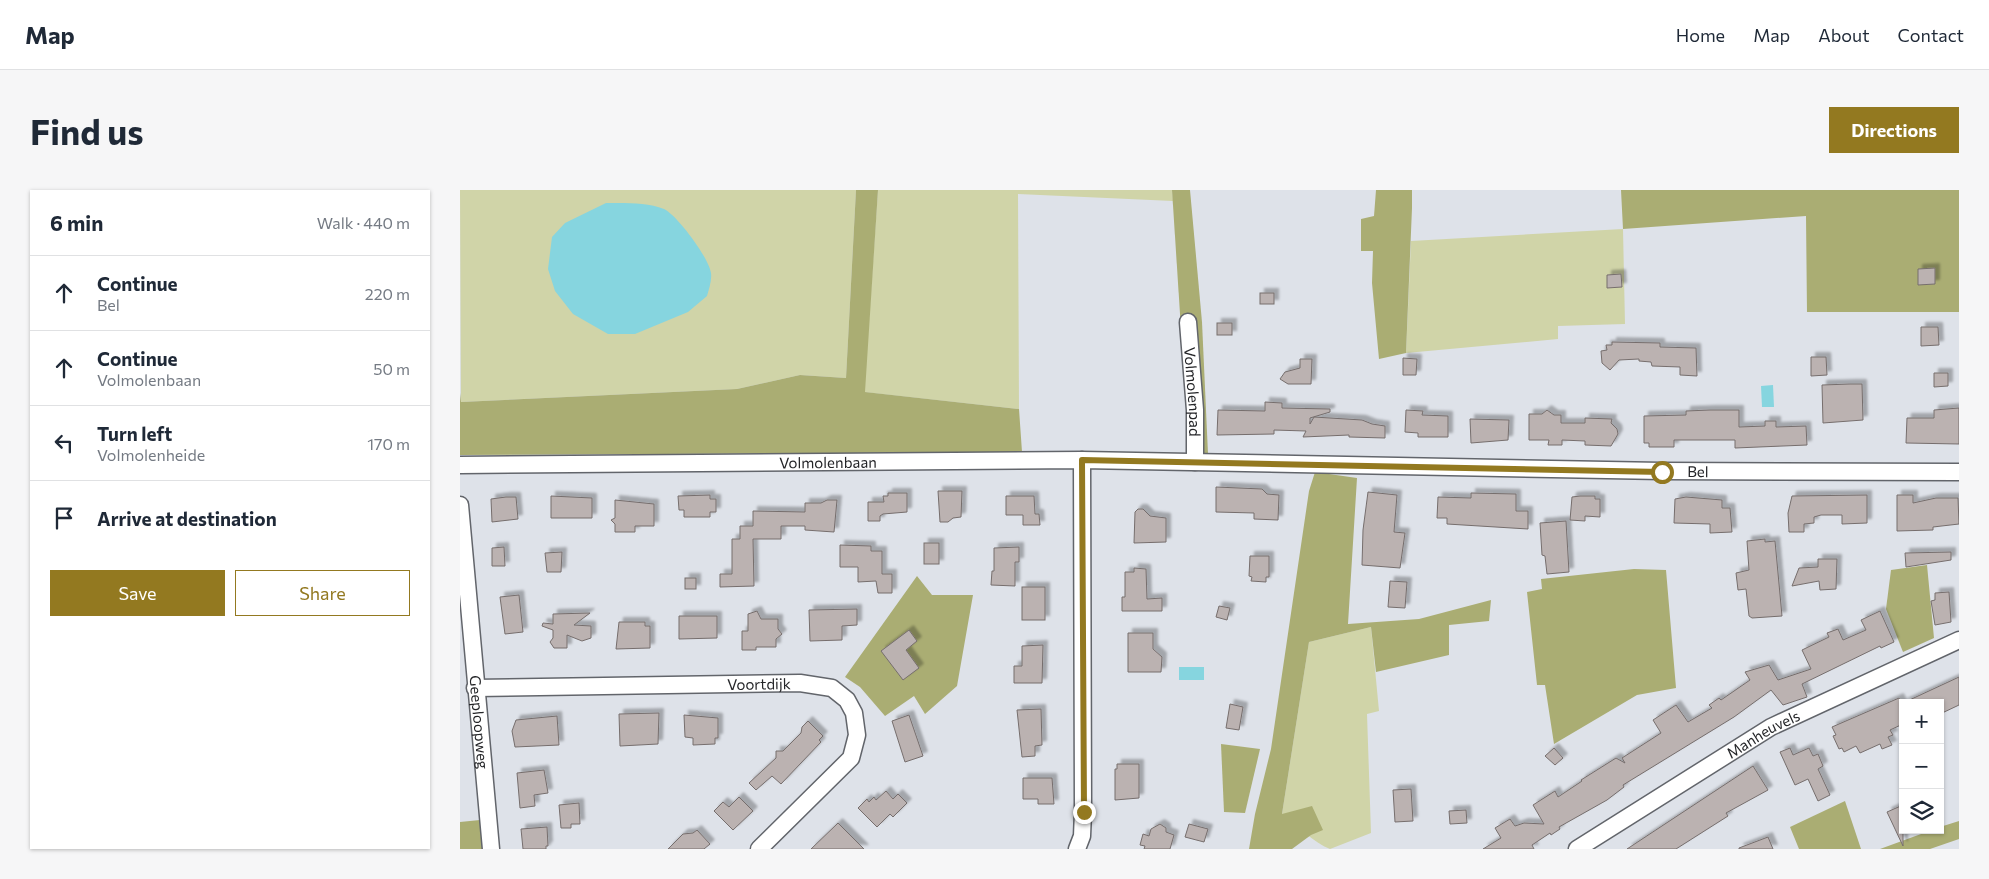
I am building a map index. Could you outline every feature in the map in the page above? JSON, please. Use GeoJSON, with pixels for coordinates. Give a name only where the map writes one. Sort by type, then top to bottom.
{"type":"FeatureCollection","features":[{"type":"Feature","properties":{"kind":"street","name":"Volmolenpad"},"geometry":{"type":"LineString","coordinates":[[1188,322],[1195,410],[1195,462]]}},
{"type":"Feature","properties":{"kind":"street","name":"Volmolenbaan"},"geometry":{"type":"LineString","coordinates":[[460,465],[1082,460],[1195,462]]}},
{"type":"Feature","properties":{"kind":"street"},"geometry":{"type":"LineString","coordinates":[[1077,849],[1082,836],[1084,812],[1082,460]]}},
{"type":"Feature","properties":{"kind":"street","name":"Bel"},"geometry":{"type":"LineString","coordinates":[[1195,462],[1662,472],[1959,472]]}},
{"type":"Feature","properties":{"kind":"street","name":"Geeploopweg"},"geometry":{"type":"LineString","coordinates":[[460,505],[491,849]]}},
{"type":"Feature","properties":{"kind":"street","name":"Manheuvels"},"geometry":{"type":"LineString","coordinates":[[1577,849],[1771,727],[1959,640]]}},
{"type":"Feature","properties":{"kind":"street","name":"Voortdijk"},"geometry":{"type":"LineString","coordinates":[[475,688],[800,683],[832,688],[846,700],[854,714],[857,735],[851,758],[759,849]]}},
{"type":"Feature","properties":{"kind":"green space"},"geometry":{"type":"Polygon","coordinates":[[[460,190],[856,190],[846,378],[800,375],[737,389],[461,402],[460,190]]]}},
{"type":"Feature","properties":{"kind":"green space"},"geometry":{"type":"Polygon","coordinates":[[[856,190],[878,190],[865,392],[1019,409],[1022,452],[460,455],[460,393],[461,402],[737,389],[800,375],[846,378],[856,190]]]}},
{"type":"Feature","properties":{"kind":"green space"},"geometry":{"type":"Polygon","coordinates":[[[878,190],[1172,190],[1173,201],[1018,194],[1019,409],[864,392],[878,190]]]}},
{"type":"Feature","properties":{"kind":"green space"},"geometry":{"type":"Polygon","coordinates":[[[1172,190],[1190,190],[1202,322],[1208,454],[1189,453],[1172,190]]]}},
{"type":"Feature","properties":{"kind":"green space"},"geometry":{"type":"Polygon","coordinates":[[[1376,190],[1412,190],[1406,353],[1379,359],[1372,283],[1373,251],[1361,251],[1361,219],[1374,216],[1376,190]]]}},
{"type":"Feature","properties":{"kind":"green space"},"geometry":{"type":"Polygon","coordinates":[[[1621,190],[1959,190],[1959,312],[1807,312],[1806,216],[1623,229],[1621,190]]]}},
{"type":"Feature","properties":{"kind":"green space"},"geometry":{"type":"Polygon","coordinates":[[[1623,229],[1625,324],[1558,326],[1558,339],[1406,353],[1411,241],[1623,229]]]}},
{"type":"Feature","properties":{"kind":"green space"},"geometry":{"type":"Polygon","coordinates":[[[1315,472],[1357,478],[1348,624],[1419,619],[1491,600],[1489,621],[1449,625],[1449,655],[1376,672],[1371,627],[1309,642],[1282,814],[1312,806],[1323,830],[1311,835],[1292,849],[1249,849],[1255,814],[1271,749],[1309,491],[1315,472]]]}},
{"type":"Feature","properties":{"kind":"green space"},"geometry":{"type":"Polygon","coordinates":[[[1927,565],[1934,638],[1903,652],[1886,609],[1891,570],[1927,565]]]}},
{"type":"Feature","properties":{"kind":"green space"},"geometry":{"type":"Polygon","coordinates":[[[1634,569],[1666,570],[1676,688],[1637,695],[1554,744],[1545,685],[1537,685],[1527,592],[1542,589],[1541,579],[1634,569]]]}},
{"type":"Feature","properties":{"kind":"green space"},"geometry":{"type":"Polygon","coordinates":[[[917,576],[932,595],[973,595],[957,686],[925,714],[914,696],[885,716],[860,687],[845,677],[917,576]]]}},
{"type":"Feature","properties":{"kind":"green space"},"geometry":{"type":"Polygon","coordinates":[[[1371,627],[1379,711],[1367,714],[1371,833],[1330,849],[1312,838],[1282,814],[1309,642],[1371,627]]]}},
{"type":"Feature","properties":{"kind":"green space"},"geometry":{"type":"Polygon","coordinates":[[[1221,744],[1260,749],[1245,813],[1224,812],[1221,744]]]}},
{"type":"Feature","properties":{"kind":"green space"},"geometry":{"type":"Polygon","coordinates":[[[1845,801],[1861,849],[1799,849],[1790,827],[1845,801]]]}},
{"type":"Feature","properties":{"kind":"green space"},"geometry":{"type":"Polygon","coordinates":[[[480,820],[483,849],[460,849],[460,822],[480,820]]]}},
{"type":"Feature","properties":{"kind":"green space"},"geometry":{"type":"Polygon","coordinates":[[[1959,821],[1959,839],[1930,849],[1880,849],[1921,834],[1944,834],[1944,826],[1959,821]]]}},
{"type":"Feature","properties":{"kind":"water"},"geometry":{"type":"Polygon","coordinates":[[[606,203],[650,205],[664,209],[677,219],[692,238],[709,266],[711,279],[707,296],[688,312],[635,334],[608,334],[573,314],[555,291],[548,269],[552,237],[565,223],[606,203]]]}},
{"type":"Feature","properties":{"kind":"water"},"geometry":{"type":"Polygon","coordinates":[[[1773,385],[1774,407],[1762,407],[1761,386],[1773,385]]]}},
{"type":"Feature","properties":{"kind":"water"},"geometry":{"type":"Polygon","coordinates":[[[1179,667],[1204,667],[1204,680],[1179,680],[1179,667]]]}},
{"type":"Feature","properties":{"kind":"building"},"geometry":{"type":"Polygon","coordinates":[[[1935,268],[1935,284],[1918,285],[1918,269],[1935,268]]]}},
{"type":"Feature","properties":{"kind":"building"},"geometry":{"type":"Polygon","coordinates":[[[1621,274],[1622,287],[1607,288],[1607,275],[1621,274]]]}},
{"type":"Feature","properties":{"kind":"building"},"geometry":{"type":"Polygon","coordinates":[[[1260,293],[1274,293],[1274,304],[1260,304],[1260,293]]]}},
{"type":"Feature","properties":{"kind":"building"},"geometry":{"type":"Polygon","coordinates":[[[1217,323],[1232,323],[1232,335],[1217,335],[1217,323]]]}},
{"type":"Feature","properties":{"kind":"building"},"geometry":{"type":"Polygon","coordinates":[[[1921,327],[1938,327],[1939,345],[1921,346],[1921,327]]]}},
{"type":"Feature","properties":{"kind":"building"},"geometry":{"type":"Polygon","coordinates":[[[1612,342],[1660,343],[1660,347],[1696,348],[1697,376],[1680,375],[1680,367],[1652,366],[1651,362],[1639,361],[1639,359],[1619,360],[1610,370],[1602,363],[1601,351],[1607,350],[1606,345],[1612,345],[1612,342]]]}},
{"type":"Feature","properties":{"kind":"building"},"geometry":{"type":"Polygon","coordinates":[[[1811,357],[1826,357],[1827,375],[1811,376],[1811,357]]]}},
{"type":"Feature","properties":{"kind":"building"},"geometry":{"type":"Polygon","coordinates":[[[1403,358],[1417,359],[1416,375],[1403,375],[1403,358]]]}},
{"type":"Feature","properties":{"kind":"building"},"geometry":{"type":"Polygon","coordinates":[[[1300,359],[1312,359],[1311,384],[1288,384],[1280,379],[1285,372],[1300,368],[1300,359]]]}},
{"type":"Feature","properties":{"kind":"building"},"geometry":{"type":"Polygon","coordinates":[[[1934,373],[1948,373],[1948,386],[1934,387],[1934,373]]]}},
{"type":"Feature","properties":{"kind":"building"},"geometry":{"type":"Polygon","coordinates":[[[1862,384],[1863,420],[1823,423],[1822,385],[1862,384]]]}},
{"type":"Feature","properties":{"kind":"building"},"geometry":{"type":"Polygon","coordinates":[[[1265,402],[1282,403],[1282,408],[1330,409],[1330,412],[1310,418],[1310,424],[1314,417],[1362,420],[1385,426],[1385,438],[1349,437],[1349,435],[1303,437],[1306,431],[1274,430],[1274,434],[1217,435],[1218,410],[1265,411],[1265,402]]]}},
{"type":"Feature","properties":{"kind":"building"},"geometry":{"type":"Polygon","coordinates":[[[1959,408],[1959,444],[1906,443],[1907,418],[1934,418],[1934,410],[1959,408]]]}},
{"type":"Feature","properties":{"kind":"building"},"geometry":{"type":"Polygon","coordinates":[[[1406,410],[1423,411],[1422,415],[1448,416],[1448,437],[1418,437],[1418,433],[1405,432],[1406,410]]]}},
{"type":"Feature","properties":{"kind":"building"},"geometry":{"type":"Polygon","coordinates":[[[1547,410],[1554,415],[1561,415],[1561,423],[1585,423],[1585,418],[1612,419],[1611,423],[1617,429],[1618,434],[1611,446],[1585,445],[1585,441],[1562,440],[1562,445],[1548,445],[1549,440],[1529,440],[1529,414],[1542,414],[1547,410]]]}},
{"type":"Feature","properties":{"kind":"building"},"geometry":{"type":"Polygon","coordinates":[[[1739,410],[1739,427],[1765,426],[1765,421],[1776,421],[1776,427],[1806,426],[1807,445],[1735,448],[1735,440],[1674,440],[1674,447],[1649,447],[1649,443],[1644,443],[1644,416],[1686,415],[1686,411],[1739,410]]]}},
{"type":"Feature","properties":{"kind":"building"},"geometry":{"type":"Polygon","coordinates":[[[1470,419],[1509,420],[1508,440],[1471,443],[1470,419]]]}},
{"type":"Feature","properties":{"kind":"building"},"geometry":{"type":"Polygon","coordinates":[[[1216,487],[1262,489],[1267,494],[1279,495],[1278,520],[1254,519],[1254,513],[1216,512],[1216,487]]]}},
{"type":"Feature","properties":{"kind":"building"},"geometry":{"type":"Polygon","coordinates":[[[938,491],[962,491],[961,517],[953,518],[948,522],[940,522],[938,491]]]}},
{"type":"Feature","properties":{"kind":"building"},"geometry":{"type":"Polygon","coordinates":[[[1368,492],[1397,495],[1394,532],[1405,533],[1400,568],[1362,565],[1363,530],[1368,492]]]}},
{"type":"Feature","properties":{"kind":"building"},"geometry":{"type":"Polygon","coordinates":[[[888,493],[907,493],[907,512],[883,514],[880,516],[880,521],[868,521],[868,502],[884,502],[883,496],[888,496],[888,493]]]}},
{"type":"Feature","properties":{"kind":"building"},"geometry":{"type":"Polygon","coordinates":[[[1471,493],[1516,494],[1516,511],[1528,511],[1528,529],[1447,524],[1447,518],[1437,518],[1438,497],[1471,498],[1471,493]]]}},
{"type":"Feature","properties":{"kind":"building"},"geometry":{"type":"Polygon","coordinates":[[[710,495],[710,499],[716,499],[716,512],[710,512],[710,517],[684,517],[684,510],[679,510],[678,496],[710,495]]]}},
{"type":"Feature","properties":{"kind":"building"},"geometry":{"type":"Polygon","coordinates":[[[1867,495],[1867,523],[1842,524],[1842,515],[1821,515],[1814,517],[1814,523],[1804,524],[1804,532],[1789,532],[1788,513],[1792,496],[1867,495]]]}},
{"type":"Feature","properties":{"kind":"building"},"geometry":{"type":"Polygon","coordinates":[[[1897,495],[1913,495],[1913,503],[1936,498],[1958,498],[1959,524],[1933,527],[1933,530],[1897,531],[1897,495]]]}},
{"type":"Feature","properties":{"kind":"building"},"geometry":{"type":"Polygon","coordinates":[[[551,496],[592,498],[592,518],[551,518],[551,496]]]}},
{"type":"Feature","properties":{"kind":"building"},"geometry":{"type":"Polygon","coordinates":[[[1006,496],[1034,496],[1035,514],[1039,514],[1040,525],[1023,525],[1023,515],[1006,515],[1006,496]]]}},
{"type":"Feature","properties":{"kind":"building"},"geometry":{"type":"Polygon","coordinates":[[[1595,496],[1595,499],[1600,499],[1600,517],[1585,516],[1585,521],[1570,520],[1572,497],[1595,496]]]}},
{"type":"Feature","properties":{"kind":"building"},"geometry":{"type":"Polygon","coordinates":[[[516,497],[518,519],[492,522],[491,499],[516,497]]]}},
{"type":"Feature","properties":{"kind":"building"},"geometry":{"type":"Polygon","coordinates":[[[1686,497],[1722,500],[1722,508],[1730,508],[1732,532],[1710,533],[1710,524],[1674,523],[1675,499],[1686,497]]]}},
{"type":"Feature","properties":{"kind":"building"},"geometry":{"type":"Polygon","coordinates":[[[615,500],[654,504],[654,526],[635,526],[635,532],[615,532],[615,524],[611,520],[615,518],[615,500]]]}},
{"type":"Feature","properties":{"kind":"building"},"geometry":{"type":"Polygon","coordinates":[[[827,500],[837,500],[834,532],[805,530],[805,526],[781,526],[781,539],[753,539],[754,586],[720,587],[720,574],[732,574],[732,539],[740,539],[740,526],[753,526],[753,511],[805,512],[805,503],[821,503],[827,500]]]}},
{"type":"Feature","properties":{"kind":"building"},"geometry":{"type":"Polygon","coordinates":[[[1138,509],[1143,509],[1150,516],[1166,518],[1166,542],[1134,543],[1135,512],[1138,509]]]}},
{"type":"Feature","properties":{"kind":"building"},"geometry":{"type":"Polygon","coordinates":[[[1566,521],[1569,572],[1547,574],[1545,556],[1542,555],[1540,523],[1566,521]]]}},
{"type":"Feature","properties":{"kind":"building"},"geometry":{"type":"Polygon","coordinates":[[[1765,539],[1765,542],[1775,541],[1782,616],[1752,618],[1749,616],[1746,589],[1738,590],[1736,573],[1749,570],[1747,541],[1765,539]]]}},
{"type":"Feature","properties":{"kind":"building"},"geometry":{"type":"Polygon","coordinates":[[[924,543],[939,543],[939,564],[924,564],[924,543]]]}},
{"type":"Feature","properties":{"kind":"building"},"geometry":{"type":"Polygon","coordinates":[[[840,545],[871,546],[871,551],[882,551],[882,574],[892,574],[892,593],[878,593],[876,581],[858,582],[858,567],[840,567],[840,545]]]}},
{"type":"Feature","properties":{"kind":"building"},"geometry":{"type":"Polygon","coordinates":[[[504,547],[505,566],[492,566],[492,548],[504,547]]]}},
{"type":"Feature","properties":{"kind":"building"},"geometry":{"type":"Polygon","coordinates":[[[1019,547],[1019,562],[1015,562],[1015,586],[991,585],[992,571],[994,571],[994,548],[1019,547]]]}},
{"type":"Feature","properties":{"kind":"building"},"geometry":{"type":"Polygon","coordinates":[[[562,552],[561,572],[547,572],[545,553],[562,552]]]}},
{"type":"Feature","properties":{"kind":"building"},"geometry":{"type":"Polygon","coordinates":[[[1951,552],[1951,560],[1906,567],[1905,553],[1951,552]]]}},
{"type":"Feature","properties":{"kind":"building"},"geometry":{"type":"Polygon","coordinates":[[[1250,556],[1269,556],[1269,577],[1266,577],[1266,582],[1251,581],[1252,577],[1249,576],[1250,556]]]}},
{"type":"Feature","properties":{"kind":"building"},"geometry":{"type":"Polygon","coordinates":[[[1818,559],[1837,559],[1836,589],[1820,590],[1819,581],[1792,586],[1799,568],[1818,567],[1818,559]]]}},
{"type":"Feature","properties":{"kind":"building"},"geometry":{"type":"Polygon","coordinates":[[[1134,568],[1146,569],[1147,599],[1162,598],[1162,611],[1122,611],[1122,597],[1125,597],[1125,572],[1134,572],[1134,568]]]}},
{"type":"Feature","properties":{"kind":"building"},"geometry":{"type":"Polygon","coordinates":[[[685,578],[696,578],[696,589],[685,589],[685,578]]]}},
{"type":"Feature","properties":{"kind":"building"},"geometry":{"type":"Polygon","coordinates":[[[1390,581],[1407,582],[1405,608],[1388,607],[1390,581]]]}},
{"type":"Feature","properties":{"kind":"building"},"geometry":{"type":"Polygon","coordinates":[[[1022,587],[1045,587],[1045,620],[1022,620],[1022,587]]]}},
{"type":"Feature","properties":{"kind":"building"},"geometry":{"type":"Polygon","coordinates":[[[1949,592],[1951,622],[1935,625],[1931,601],[1935,600],[1935,593],[1949,592]]]}},
{"type":"Feature","properties":{"kind":"building"},"geometry":{"type":"Polygon","coordinates":[[[519,595],[523,632],[505,634],[500,597],[519,595]]]}},
{"type":"Feature","properties":{"kind":"building"},"geometry":{"type":"Polygon","coordinates":[[[1219,606],[1230,608],[1227,620],[1216,617],[1219,606]]]}},
{"type":"Feature","properties":{"kind":"building"},"geometry":{"type":"Polygon","coordinates":[[[857,609],[857,625],[842,626],[842,640],[810,641],[809,610],[857,609]]]}},
{"type":"Feature","properties":{"kind":"building"},"geometry":{"type":"Polygon","coordinates":[[[757,611],[761,619],[778,619],[778,629],[782,634],[776,639],[776,647],[756,647],[756,650],[742,650],[742,631],[748,631],[748,614],[757,611]]]}},
{"type":"Feature","properties":{"kind":"building"},"geometry":{"type":"Polygon","coordinates":[[[1880,611],[1894,642],[1881,648],[1880,646],[1802,684],[1807,697],[1783,705],[1771,690],[1734,717],[1623,785],[1624,787],[1607,800],[1559,827],[1560,829],[1551,835],[1550,833],[1532,845],[1534,849],[1483,849],[1501,838],[1495,828],[1510,819],[1515,826],[1524,823],[1544,824],[1533,805],[1555,791],[1558,797],[1616,758],[1625,763],[1622,758],[1661,733],[1653,720],[1676,705],[1688,722],[1712,708],[1709,705],[1719,698],[1721,700],[1750,680],[1745,672],[1769,665],[1778,680],[1811,669],[1802,650],[1829,637],[1827,633],[1838,629],[1843,640],[1866,630],[1861,620],[1880,611]]]}},
{"type":"Feature","properties":{"kind":"building"},"geometry":{"type":"Polygon","coordinates":[[[590,613],[574,625],[591,626],[591,638],[582,641],[567,635],[567,648],[554,648],[550,642],[553,638],[553,630],[542,626],[543,623],[553,624],[553,614],[590,613]]]}},
{"type":"Feature","properties":{"kind":"building"},"geometry":{"type":"Polygon","coordinates":[[[679,616],[717,616],[717,638],[679,639],[679,616]]]}},
{"type":"Feature","properties":{"kind":"building"},"geometry":{"type":"Polygon","coordinates":[[[619,622],[645,622],[645,626],[650,626],[650,648],[616,649],[619,622]]]}},
{"type":"Feature","properties":{"kind":"building"},"geometry":{"type":"Polygon","coordinates":[[[909,630],[917,641],[906,650],[919,668],[903,680],[881,651],[909,630]]]}},
{"type":"Feature","properties":{"kind":"building"},"geometry":{"type":"Polygon","coordinates":[[[1128,633],[1153,633],[1153,649],[1162,657],[1161,672],[1128,672],[1128,633]]]}},
{"type":"Feature","properties":{"kind":"building"},"geometry":{"type":"Polygon","coordinates":[[[1043,645],[1042,683],[1014,683],[1014,666],[1022,666],[1022,646],[1043,645]]]}},
{"type":"Feature","properties":{"kind":"building"},"geometry":{"type":"Polygon","coordinates":[[[1959,677],[1959,705],[1944,712],[1944,699],[1912,699],[1959,677]]]}},
{"type":"Feature","properties":{"kind":"building"},"geometry":{"type":"Polygon","coordinates":[[[1900,699],[1899,726],[1890,730],[1893,735],[1888,737],[1892,745],[1882,749],[1880,744],[1860,753],[1856,746],[1844,752],[1842,748],[1839,749],[1833,736],[1836,735],[1832,727],[1900,699]]]}},
{"type":"Feature","properties":{"kind":"building"},"geometry":{"type":"Polygon","coordinates":[[[1230,704],[1243,707],[1239,730],[1226,728],[1230,704]]]}},
{"type":"Feature","properties":{"kind":"building"},"geometry":{"type":"Polygon","coordinates":[[[1041,709],[1042,745],[1035,746],[1035,756],[1022,757],[1017,710],[1041,709]]]}},
{"type":"Feature","properties":{"kind":"building"},"geometry":{"type":"Polygon","coordinates":[[[659,713],[658,744],[620,746],[619,714],[659,713]]]}},
{"type":"Feature","properties":{"kind":"building"},"geometry":{"type":"Polygon","coordinates":[[[684,715],[718,718],[718,738],[715,738],[715,744],[693,745],[693,738],[685,737],[684,715]]]}},
{"type":"Feature","properties":{"kind":"building"},"geometry":{"type":"Polygon","coordinates":[[[909,715],[923,756],[905,762],[892,721],[909,715]]]}},
{"type":"Feature","properties":{"kind":"building"},"geometry":{"type":"Polygon","coordinates":[[[557,716],[559,745],[515,747],[512,731],[516,720],[557,716]]]}},
{"type":"Feature","properties":{"kind":"building"},"geometry":{"type":"Polygon","coordinates":[[[808,721],[823,736],[819,740],[821,742],[781,784],[772,776],[756,790],[749,783],[776,758],[776,751],[783,751],[801,733],[802,727],[808,721]]]}},
{"type":"Feature","properties":{"kind":"building"},"geometry":{"type":"Polygon","coordinates":[[[1554,748],[1563,758],[1555,765],[1545,756],[1554,748]]]}},
{"type":"Feature","properties":{"kind":"building"},"geometry":{"type":"Polygon","coordinates":[[[1790,748],[1793,755],[1809,748],[1813,756],[1818,754],[1823,766],[1818,769],[1830,795],[1818,801],[1808,779],[1795,785],[1780,752],[1790,748]]]}},
{"type":"Feature","properties":{"kind":"building"},"geometry":{"type":"Polygon","coordinates":[[[1117,764],[1139,764],[1139,798],[1115,800],[1115,769],[1117,769],[1117,764]]]}},
{"type":"Feature","properties":{"kind":"building"},"geometry":{"type":"Polygon","coordinates":[[[1753,766],[1768,790],[1726,813],[1728,816],[1676,849],[1627,849],[1753,766]]]}},
{"type":"Feature","properties":{"kind":"building"},"geometry":{"type":"Polygon","coordinates":[[[544,770],[548,793],[534,795],[535,806],[520,808],[517,773],[544,770]]]}},
{"type":"Feature","properties":{"kind":"building"},"geometry":{"type":"Polygon","coordinates":[[[1023,778],[1052,778],[1054,804],[1038,804],[1038,799],[1023,799],[1023,778]]]}},
{"type":"Feature","properties":{"kind":"building"},"geometry":{"type":"Polygon","coordinates":[[[1411,789],[1413,821],[1395,822],[1393,790],[1411,789]]]}},
{"type":"Feature","properties":{"kind":"building"},"geometry":{"type":"Polygon","coordinates":[[[886,791],[893,799],[898,794],[907,803],[893,817],[890,814],[877,827],[858,808],[867,799],[869,802],[874,797],[876,800],[886,791]]]}},
{"type":"Feature","properties":{"kind":"building"},"geometry":{"type":"Polygon","coordinates":[[[739,797],[753,811],[733,830],[714,811],[723,802],[729,807],[739,797]]]}},
{"type":"Feature","properties":{"kind":"building"},"geometry":{"type":"Polygon","coordinates":[[[579,803],[580,824],[571,824],[571,828],[561,828],[559,805],[579,803]]]}},
{"type":"Feature","properties":{"kind":"building"},"geometry":{"type":"Polygon","coordinates":[[[1899,807],[1899,834],[1903,834],[1903,846],[1887,812],[1899,807]]]}},
{"type":"Feature","properties":{"kind":"building"},"geometry":{"type":"Polygon","coordinates":[[[1466,810],[1467,823],[1450,824],[1449,811],[1466,810]]]}},
{"type":"Feature","properties":{"kind":"building"},"geometry":{"type":"Polygon","coordinates":[[[837,824],[864,849],[811,849],[837,824]]]}},
{"type":"Feature","properties":{"kind":"building"},"geometry":{"type":"Polygon","coordinates":[[[1160,824],[1166,828],[1166,832],[1174,835],[1170,849],[1144,849],[1145,846],[1140,845],[1143,834],[1149,836],[1151,829],[1160,824]]]}},
{"type":"Feature","properties":{"kind":"building"},"geometry":{"type":"Polygon","coordinates":[[[1189,824],[1208,829],[1204,842],[1185,837],[1189,824]]]}},
{"type":"Feature","properties":{"kind":"building"},"geometry":{"type":"Polygon","coordinates":[[[547,827],[548,846],[546,846],[546,849],[523,849],[521,829],[547,827]]]}},
{"type":"Feature","properties":{"kind":"building"},"geometry":{"type":"Polygon","coordinates":[[[697,830],[710,844],[704,849],[668,849],[683,834],[693,833],[697,830]]]}},
{"type":"Feature","properties":{"kind":"building"},"geometry":{"type":"Polygon","coordinates":[[[1768,837],[1773,849],[1739,849],[1739,848],[1768,837]]]}},
{"type":"Feature","properties":{"kind":"route"},"geometry":{"type":"LineString","coordinates":[[1084,812],[1082,460],[1662,472]]}}]}
